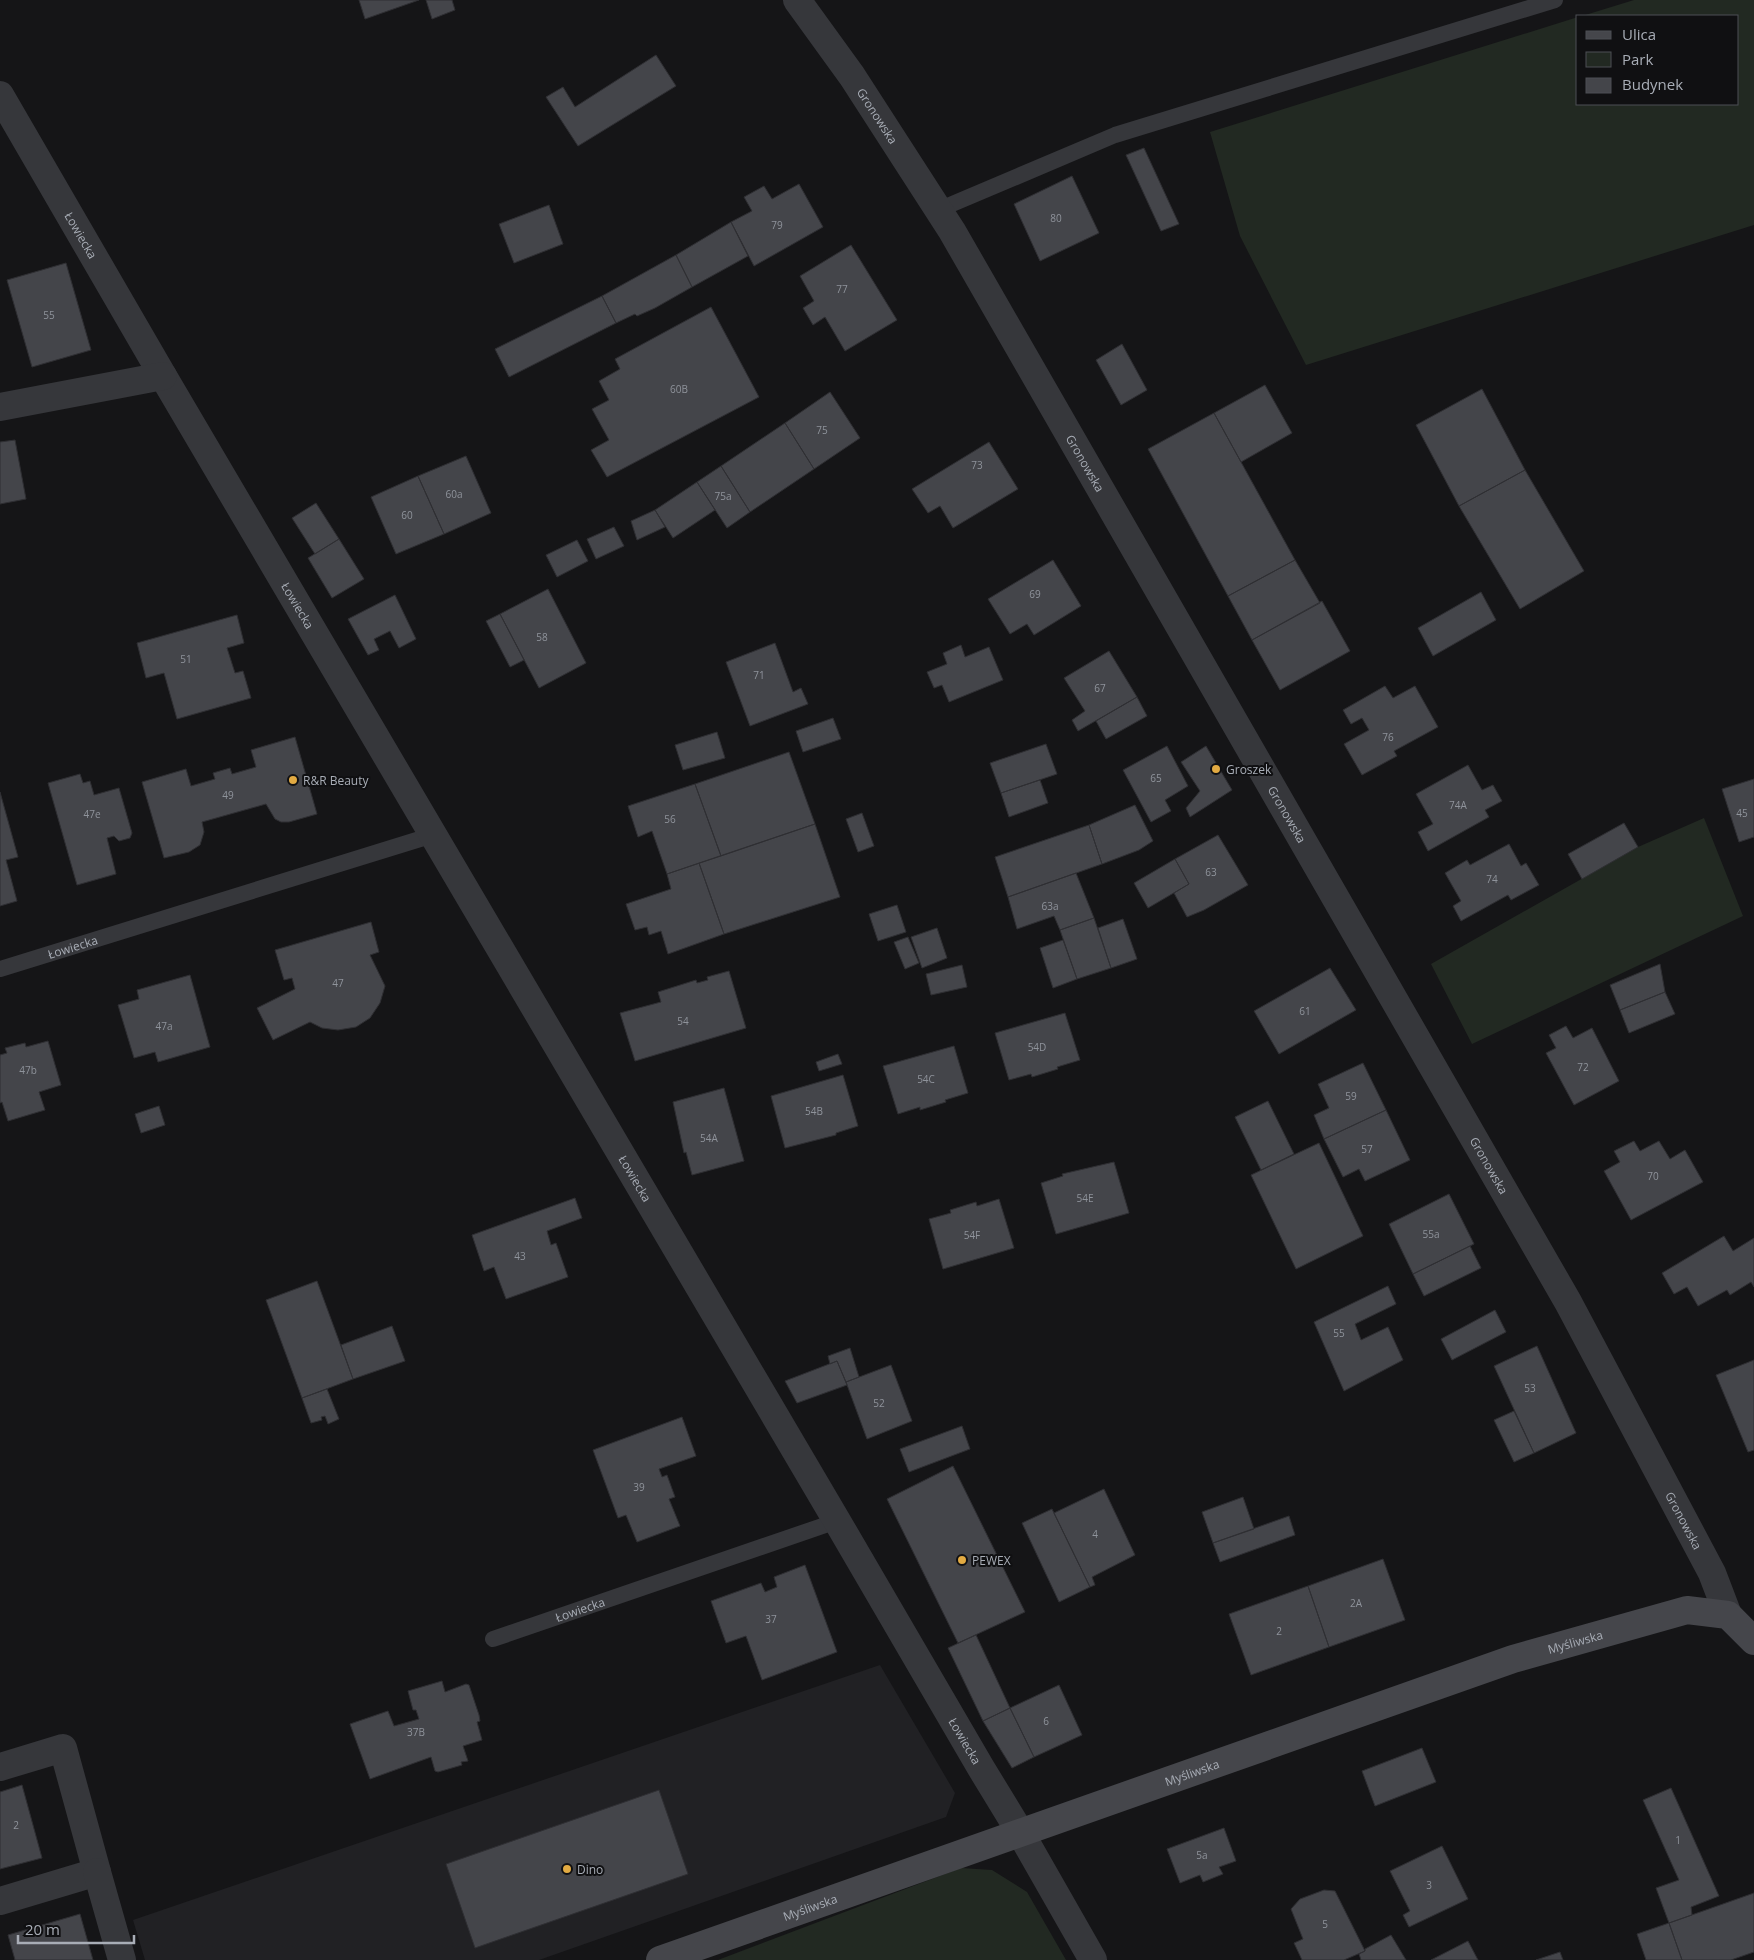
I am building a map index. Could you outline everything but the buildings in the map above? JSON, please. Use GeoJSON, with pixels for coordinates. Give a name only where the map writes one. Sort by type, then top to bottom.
{"type":"FeatureCollection","features":[{"type":"Feature","properties":{"kind":"street","name":"Gronowska"},"geometry":{"type":"LineString","coordinates":[[797,0],[852,76],[956,239],[1568,1302],[1712,1574],[1728,1615],[1754,1640]]}},
{"type":"Feature","properties":{"kind":"street","name":"Łowiecka"},"geometry":{"type":"LineString","coordinates":[[0,95],[163,376],[1020,1832],[1093,1960]]}},
{"type":"Feature","properties":{"kind":"street"},"geometry":{"type":"LineString","coordinates":[[0,407],[163,376]]}},
{"type":"Feature","properties":{"kind":"street","name":"Myśliwska"},"geometry":{"type":"LineString","coordinates":[[660,1960],[1513,1659],[1687,1610],[1728,1615]]}},
{"type":"Feature","properties":{"kind":"street"},"geometry":{"type":"LineString","coordinates":[[0,1767],[62,1748],[122,1960]]}},
{"type":"Feature","properties":{"kind":"street"},"geometry":{"type":"LineString","coordinates":[[0,1901],[97,1872]]}},
{"type":"Feature","properties":{"kind":"lane"},"geometry":{"type":"LineString","coordinates":[[938,210],[1115,135],[1555,0]]}},
{"type":"Feature","properties":{"kind":"lane","name":"Łowiecka"},"geometry":{"type":"LineString","coordinates":[[0,970],[433,835]]}},
{"type":"Feature","properties":{"kind":"lane","name":"Łowiecka"},"geometry":{"type":"LineString","coordinates":[[493,1640],[837,1521]]}},
{"type":"Feature","properties":{"kind":"shaded area"},"geometry":{"type":"Polygon","coordinates":[[[880,1665],[955,1793],[946,1817],[539,1960],[145,1960],[133,1920],[880,1665]]]}},
{"type":"Feature","properties":{"kind":"green space"},"geometry":{"type":"Polygon","coordinates":[[[1634,0],[1754,0],[1754,225],[1306,365],[1240,236],[1210,132],[1576,18],[1576,105],[1739,105],[1739,15],[1585,15],[1634,0]]]}},
{"type":"Feature","properties":{"kind":"green space"},"geometry":{"type":"Polygon","coordinates":[[[1704,818],[1743,916],[1472,1044],[1431,964],[1638,847],[1704,818]]]}},
{"type":"Feature","properties":{"kind":"green space"},"geometry":{"type":"Polygon","coordinates":[[[961,1868],[992,1870],[1027,1892],[1066,1960],[718,1960],[961,1868]]]}},
{"type":"Feature","properties":{"kind":"place","name":"Groszek"},"geometry":{"type":"Point","coordinates":[1216,769]}},
{"type":"Feature","properties":{"kind":"place","name":"R&R Beauty"},"geometry":{"type":"Point","coordinates":[293,780]}},
{"type":"Feature","properties":{"kind":"place","name":"PEWEX"},"geometry":{"type":"Point","coordinates":[962,1560]}},
{"type":"Feature","properties":{"kind":"place","name":"Dino"},"geometry":{"type":"Point","coordinates":[567,1869]}}]}
